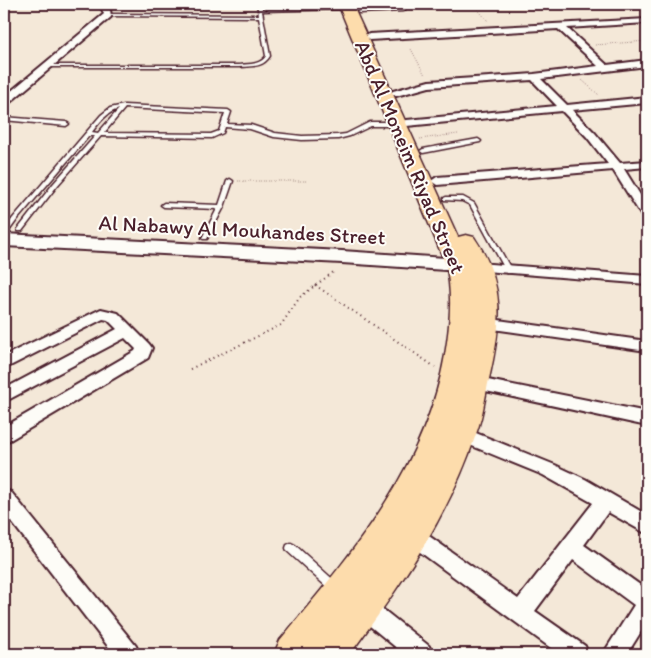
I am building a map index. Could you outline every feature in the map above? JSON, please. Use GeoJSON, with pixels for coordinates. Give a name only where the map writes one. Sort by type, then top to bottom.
{"type":"FeatureCollection","features":[{"type":"Feature","properties":{"kind":"highway","name":"Abd Al Moneim Riyad Street"},"geometry":{"type":"LineString","coordinates":[[294,654],[352,600],[412,535],[433,498],[460,434],[464,382],[461,348],[465,259],[441,190],[411,138],[396,94],[356,15]]}},
{"type":"Feature","properties":{"kind":"highway","name":"Abd Al Moneim Riyad Street"},"geometry":{"type":"LineString","coordinates":[[325,654],[371,558],[415,488],[439,433],[482,349],[484,323],[484,281],[465,259],[356,15]]}},
{"type":"Feature","properties":{"kind":"street"},"geometry":{"type":"LineString","coordinates":[[4,102],[108,15],[106,9],[109,4]]}},
{"type":"Feature","properties":{"kind":"street"},"geometry":{"type":"LineString","coordinates":[[356,15],[495,30],[647,21]]}},
{"type":"Feature","properties":{"kind":"street"},"geometry":{"type":"LineString","coordinates":[[560,26],[604,67]]}},
{"type":"Feature","properties":{"kind":"street"},"geometry":{"type":"LineString","coordinates":[[396,94],[429,84],[534,77],[647,63]]}},
{"type":"Feature","properties":{"kind":"street"},"geometry":{"type":"LineString","coordinates":[[534,77],[591,135],[617,167],[647,215]]}},
{"type":"Feature","properties":{"kind":"street"},"geometry":{"type":"LineString","coordinates":[[411,138],[564,109],[647,100]]}},
{"type":"Feature","properties":{"kind":"street"},"geometry":{"type":"LineString","coordinates":[[441,190],[647,164]]}},
{"type":"Feature","properties":{"kind":"street","name":"Al Nabawy Al Mouhandes Street"},"geometry":{"type":"LineString","coordinates":[[13,233],[465,259]]}},
{"type":"Feature","properties":{"kind":"street","name":"Al Nabawy Al Mouhandes Street"},"geometry":{"type":"LineString","coordinates":[[202,244],[342,257],[465,259]]}},
{"type":"Feature","properties":{"kind":"street"},"geometry":{"type":"LineString","coordinates":[[465,259],[509,270],[647,280]]}},
{"type":"Feature","properties":{"kind":"street"},"geometry":{"type":"LineString","coordinates":[[4,363],[96,315],[110,314],[143,346],[144,351],[142,354],[4,433]]}},
{"type":"Feature","properties":{"kind":"street"},"geometry":{"type":"LineString","coordinates":[[484,323],[647,346]]}},
{"type":"Feature","properties":{"kind":"street"},"geometry":{"type":"LineString","coordinates":[[4,396],[127,330]]}},
{"type":"Feature","properties":{"kind":"street"},"geometry":{"type":"LineString","coordinates":[[464,382],[647,419]]}},
{"type":"Feature","properties":{"kind":"street"},"geometry":{"type":"LineString","coordinates":[[460,434],[549,470],[606,500],[647,525]]}},
{"type":"Feature","properties":{"kind":"street"},"geometry":{"type":"LineString","coordinates":[[4,498],[128,654]]}},
{"type":"Feature","properties":{"kind":"street"},"geometry":{"type":"LineString","coordinates":[[521,613],[606,500]]}},
{"type":"Feature","properties":{"kind":"street"},"geometry":{"type":"LineString","coordinates":[[412,535],[577,654]]}},
{"type":"Feature","properties":{"kind":"street"},"geometry":{"type":"LineString","coordinates":[[570,547],[647,603],[614,654]]}},
{"type":"Feature","properties":{"kind":"street"},"geometry":{"type":"LineString","coordinates":[[352,600],[421,654]]}},
{"type":"Feature","properties":{"kind":"lane"},"geometry":{"type":"LineString","coordinates":[[48,66],[229,67],[255,65],[266,61],[268,56],[259,4]]}},
{"type":"Feature","properties":{"kind":"lane"},"geometry":{"type":"LineString","coordinates":[[260,10],[356,15],[403,10]]}},
{"type":"Feature","properties":{"kind":"lane"},"geometry":{"type":"LineString","coordinates":[[108,15],[260,16]]}},
{"type":"Feature","properties":{"kind":"lane"},"geometry":{"type":"LineString","coordinates":[[13,233],[124,106]]}},
{"type":"Feature","properties":{"kind":"lane"},"geometry":{"type":"LineString","coordinates":[[13,233],[56,170],[108,111],[124,106],[228,112],[220,134],[212,136],[88,134]]}},
{"type":"Feature","properties":{"kind":"lane"},"geometry":{"type":"LineString","coordinates":[[4,118],[66,124]]}},
{"type":"Feature","properties":{"kind":"lane"},"geometry":{"type":"LineString","coordinates":[[224,125],[252,127],[274,135],[302,138],[338,138],[348,136],[370,124],[411,138],[478,141]]}},
{"type":"Feature","properties":{"kind":"lane"},"geometry":{"type":"LineString","coordinates":[[56,170],[67,170]]}},
{"type":"Feature","properties":{"kind":"lane"},"geometry":{"type":"LineString","coordinates":[[202,244],[222,208],[230,182]]}},
{"type":"Feature","properties":{"kind":"lane"},"geometry":{"type":"LineString","coordinates":[[441,190],[472,204],[509,270]]}},
{"type":"Feature","properties":{"kind":"lane"},"geometry":{"type":"LineString","coordinates":[[164,204],[222,208]]}},
{"type":"Feature","properties":{"kind":"lane"},"geometry":{"type":"LineString","coordinates":[[291,548],[352,600]]}},
{"type":"Feature","properties":{"kind":"path"},"geometry":{"type":"LineString","coordinates":[[474,4],[495,30]]}},
{"type":"Feature","properties":{"kind":"path"},"geometry":{"type":"LineString","coordinates":[[581,46],[647,41]]}},
{"type":"Feature","properties":{"kind":"path"},"geometry":{"type":"LineString","coordinates":[[411,49],[422,66],[429,84]]}},
{"type":"Feature","properties":{"kind":"path"},"geometry":{"type":"LineString","coordinates":[[582,80],[599,95],[614,104]]}},
{"type":"Feature","properties":{"kind":"path"},"geometry":{"type":"LineString","coordinates":[[411,138],[458,134]]}},
{"type":"Feature","properties":{"kind":"path"},"geometry":{"type":"LineString","coordinates":[[230,182],[306,181]]}},
{"type":"Feature","properties":{"kind":"path"},"geometry":{"type":"LineString","coordinates":[[190,368],[281,325],[300,297],[338,268],[342,257]]}},
{"type":"Feature","properties":{"kind":"path"},"geometry":{"type":"LineString","coordinates":[[315,285],[464,382]]}}]}
